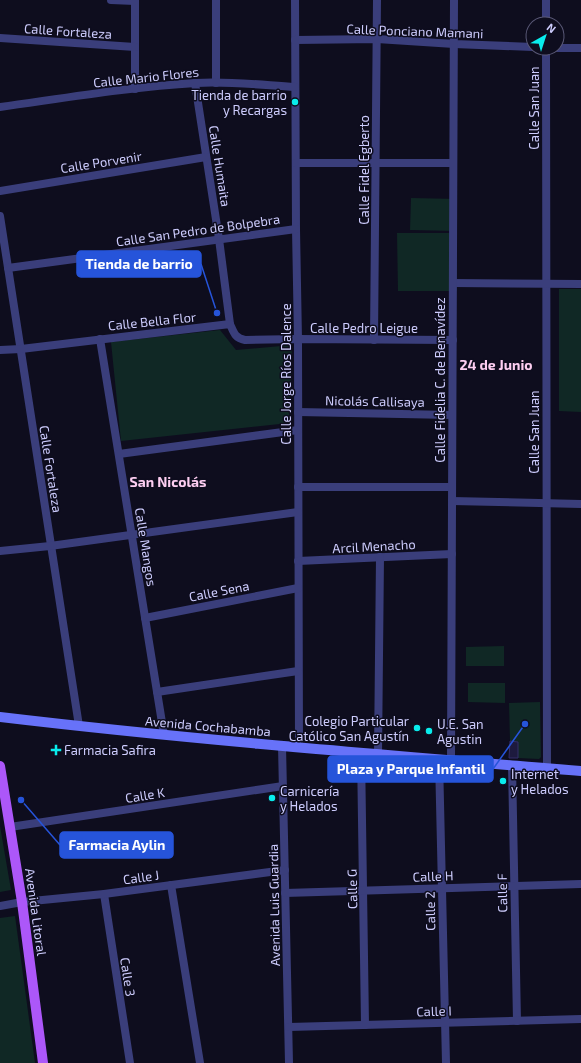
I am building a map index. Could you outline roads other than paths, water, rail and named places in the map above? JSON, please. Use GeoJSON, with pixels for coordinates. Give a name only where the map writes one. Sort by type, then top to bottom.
{"type":"FeatureCollection","features":[{"type":"Feature","properties":{"kind":"main road","name":"Avenida Cochabamba"},"geometry":{"type":"LineString","coordinates":[[0,718],[282,746],[581,771]]}},
{"type":"Feature","properties":{"kind":"main road","name":"Avenida Litoral"},"geometry":{"type":"LineString","coordinates":[[0,766],[22,902],[43,1063]]}},
{"type":"Feature","properties":{"kind":"street"},"geometry":{"type":"LineString","coordinates":[[111,0],[135,1],[135,89]]}},
{"type":"Feature","properties":{"kind":"street"},"geometry":{"type":"LineString","coordinates":[[216,0],[216,83]]}},
{"type":"Feature","properties":{"kind":"street","name":"Calle Jorge Ríos Dalence"},"geometry":{"type":"LineString","coordinates":[[295,0],[299,747]]}},
{"type":"Feature","properties":{"kind":"street","name":"Calle Fidel Egberto"},"geometry":{"type":"LineString","coordinates":[[374,340],[377,0]]}},
{"type":"Feature","properties":{"kind":"street","name":"Calle Fidelia C. de Benavídez"},"geometry":{"type":"LineString","coordinates":[[451,760],[454,0]]}},
{"type":"Feature","properties":{"kind":"street"},"geometry":{"type":"LineString","coordinates":[[546,0],[546,16]]}},
{"type":"Feature","properties":{"kind":"street","name":"Calle Fortaleza"},"geometry":{"type":"LineString","coordinates":[[0,38],[135,47]]}},
{"type":"Feature","properties":{"kind":"street","name":"Calle Ponciano Mamani"},"geometry":{"type":"LineString","coordinates":[[295,40],[377,39],[525,47]]}},
{"type":"Feature","properties":{"kind":"street"},"geometry":{"type":"LineString","coordinates":[[565,48],[581,48]]}},
{"type":"Feature","properties":{"kind":"street","name":"Calle San Juan"},"geometry":{"type":"LineString","coordinates":[[546,56],[547,768]]}},
{"type":"Feature","properties":{"kind":"street","name":"Calle Mario Flores"},"geometry":{"type":"LineString","coordinates":[[0,107],[135,89],[195,83],[295,87]]}},
{"type":"Feature","properties":{"kind":"street","name":"Calle Humaita"},"geometry":{"type":"LineString","coordinates":[[195,83],[219,239],[230,324]]}},
{"type":"Feature","properties":{"kind":"street","name":"Calle Porvenir"},"geometry":{"type":"LineString","coordinates":[[0,191],[206,157]]}},
{"type":"Feature","properties":{"kind":"street"},"geometry":{"type":"LineString","coordinates":[[296,163],[453,163]]}},
{"type":"Feature","properties":{"kind":"street","name":"Calle Fortaleza"},"geometry":{"type":"LineString","coordinates":[[0,216],[79,726]]}},
{"type":"Feature","properties":{"kind":"street","name":"Calle San Pedro de Bolpebra"},"geometry":{"type":"LineString","coordinates":[[8,268],[296,229]]}},
{"type":"Feature","properties":{"kind":"street"},"geometry":{"type":"LineString","coordinates":[[453,283],[581,284]]}},
{"type":"Feature","properties":{"kind":"street"},"geometry":{"type":"LineString","coordinates":[[230,324],[234,334],[245,340],[298,339]]}},
{"type":"Feature","properties":{"kind":"street","name":"Calle Bella Flor"},"geometry":{"type":"LineString","coordinates":[[0,350],[21,349],[230,324]]}},
{"type":"Feature","properties":{"kind":"street","name":"Calle Mangos"},"geometry":{"type":"LineString","coordinates":[[100,339],[164,735]]}},
{"type":"Feature","properties":{"kind":"street","name":"Calle Pedro Leigue"},"geometry":{"type":"LineString","coordinates":[[298,339],[452,340]]}},
{"type":"Feature","properties":{"kind":"street","name":"Nicolás Callisaya"},"geometry":{"type":"LineString","coordinates":[[298,412],[452,415]]}},
{"type":"Feature","properties":{"kind":"street"},"geometry":{"type":"LineString","coordinates":[[119,454],[298,430]]}},
{"type":"Feature","properties":{"kind":"street"},"geometry":{"type":"LineString","coordinates":[[298,487],[452,487]]}},
{"type":"Feature","properties":{"kind":"street"},"geometry":{"type":"LineString","coordinates":[[452,501],[581,504]]}},
{"type":"Feature","properties":{"kind":"street"},"geometry":{"type":"LineString","coordinates":[[0,551],[50,546],[298,512]]}},
{"type":"Feature","properties":{"kind":"street","name":"Arcil Menacho"},"geometry":{"type":"LineString","coordinates":[[298,561],[452,554]]}},
{"type":"Feature","properties":{"kind":"street"},"geometry":{"type":"LineString","coordinates":[[378,754],[380,557]]}},
{"type":"Feature","properties":{"kind":"street","name":"Calle Sena"},"geometry":{"type":"LineString","coordinates":[[145,618],[298,588]]}},
{"type":"Feature","properties":{"kind":"street"},"geometry":{"type":"LineString","coordinates":[[157,692],[298,671]]}},
{"type":"Feature","properties":{"kind":"street","name":"Avenida Luis Guardia"},"geometry":{"type":"LineString","coordinates":[[282,746],[290,1063]]}},
{"type":"Feature","properties":{"kind":"street","name":"Calle G"},"geometry":{"type":"LineString","coordinates":[[361,752],[365,1025]]}},
{"type":"Feature","properties":{"kind":"street","name":"Calle 2"},"geometry":{"type":"LineString","coordinates":[[439,759],[446,1063]]}},
{"type":"Feature","properties":{"kind":"street","name":"Calle F"},"geometry":{"type":"LineString","coordinates":[[512,765],[517,1021]]}},
{"type":"Feature","properties":{"kind":"street","name":"Calle K"},"geometry":{"type":"LineString","coordinates":[[10,827],[283,786]]}},
{"type":"Feature","properties":{"kind":"street","name":"Calle J"},"geometry":{"type":"LineString","coordinates":[[0,906],[22,902],[104,894],[285,870]]}},
{"type":"Feature","properties":{"kind":"street","name":"Calle H"},"geometry":{"type":"LineString","coordinates":[[285,893],[581,884]]}},
{"type":"Feature","properties":{"kind":"street"},"geometry":{"type":"LineString","coordinates":[[171,885],[200,1063]]}},
{"type":"Feature","properties":{"kind":"street","name":"Calle 3"},"geometry":{"type":"LineString","coordinates":[[104,894],[130,1063]]}},
{"type":"Feature","properties":{"kind":"street","name":"Calle I"},"geometry":{"type":"LineString","coordinates":[[288,1027],[581,1019]]}},
{"type":"Feature","properties":{"kind":"place","name":"Tienda de barrio y Recargas"},"geometry":{"type":"Point","coordinates":[295,102]}},
{"type":"Feature","properties":{"kind":"place","name":"Tienda de barrio"},"geometry":{"type":"Point","coordinates":[217,313]}},
{"type":"Feature","properties":{"kind":"place","name":"Plaza y Parque Infantil"},"geometry":{"type":"Point","coordinates":[525,724]}},
{"type":"Feature","properties":{"kind":"place","name":"Colegio Particular Católico San Agustín"},"geometry":{"type":"Point","coordinates":[417,728]}},
{"type":"Feature","properties":{"kind":"place","name":"U.E. San Agustin"},"geometry":{"type":"Point","coordinates":[429,731]}},
{"type":"Feature","properties":{"kind":"place","name":"Farmacia Safira"},"geometry":{"type":"Point","coordinates":[56,750]}},
{"type":"Feature","properties":{"kind":"place","name":"Internet y Helados"},"geometry":{"type":"Point","coordinates":[503,781]}},
{"type":"Feature","properties":{"kind":"place","name":"Carnicería y Helados"},"geometry":{"type":"Point","coordinates":[272,798]}},
{"type":"Feature","properties":{"kind":"place","name":"Farmacia Aylin"},"geometry":{"type":"Point","coordinates":[21,800]}},
{"type":"Feature","properties":{"kind":"district","name":"24 de Junio"},"geometry":{"type":"Point","coordinates":[496,365]}},
{"type":"Feature","properties":{"kind":"district","name":"San Nicolás"},"geometry":{"type":"Point","coordinates":[168,482]}}]}
